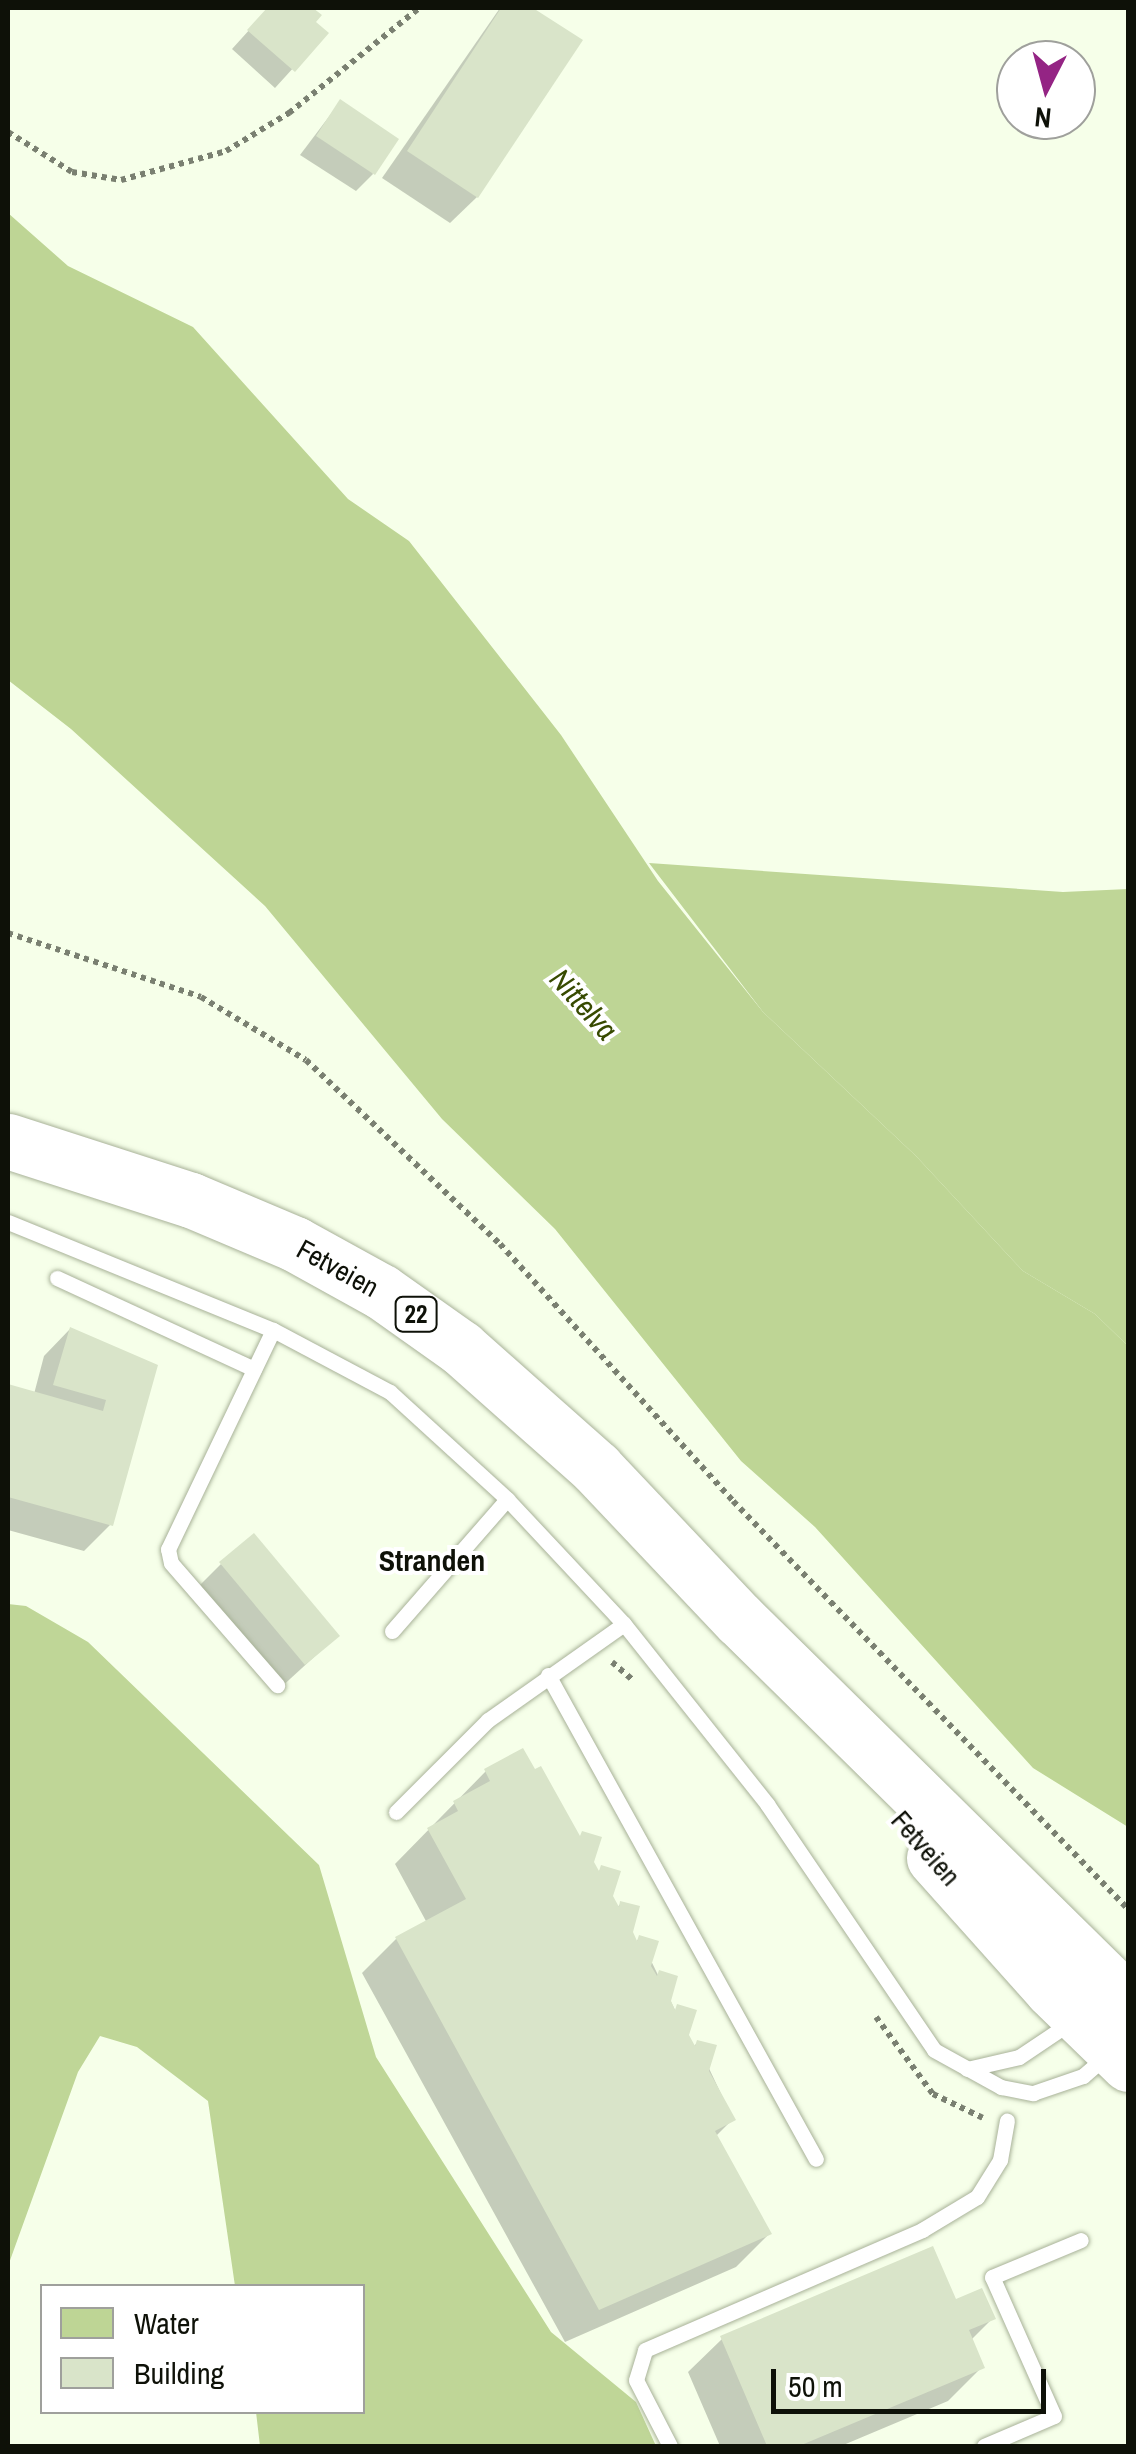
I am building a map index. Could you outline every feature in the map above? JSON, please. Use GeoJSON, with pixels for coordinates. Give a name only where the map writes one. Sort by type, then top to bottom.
{"type":"FeatureCollection","features":[{"type":"Feature","properties":{"kind":"highway","name":"Fetveien"},"geometry":{"type":"LineString","coordinates":[[8,1141],[209,1207],[382,1292],[542,1417],[739,1619],[874,1789],[1115,2021]]}},
{"type":"Feature","properties":{"kind":"lane"},"geometry":{"type":"LineString","coordinates":[[8,1222],[273,1330],[390,1392],[434,1439],[507,1498],[624,1624],[767,1804],[919,2036],[1001,2087],[1033,2093],[1083,2076],[1115,2021]]}},
{"type":"Feature","properties":{"kind":"lane"},"geometry":{"type":"LineString","coordinates":[[57,1278],[254,1370]]}},
{"type":"Feature","properties":{"kind":"lane"},"geometry":{"type":"LineString","coordinates":[[273,1330],[168,1549],[171,1564],[277,1685]]}},
{"type":"Feature","properties":{"kind":"lane"},"geometry":{"type":"LineString","coordinates":[[392,1630],[507,1498]]}},
{"type":"Feature","properties":{"kind":"lane"},"geometry":{"type":"LineString","coordinates":[[396,1812],[488,1720],[624,1624]]}},
{"type":"Feature","properties":{"kind":"lane"},"geometry":{"type":"LineString","coordinates":[[548,1675],[816,2159]]}},
{"type":"Feature","properties":{"kind":"lane"},"geometry":{"type":"LineString","coordinates":[[967,2069],[1019,2058],[1115,2021]]}},
{"type":"Feature","properties":{"kind":"lane"},"geometry":{"type":"LineString","coordinates":[[670,2446],[636,2380],[645,2350],[922,2230],[977,2196],[1000,2160],[1007,2121]]}},
{"type":"Feature","properties":{"kind":"lane"},"geometry":{"type":"LineString","coordinates":[[984,2446],[1054,2416],[992,2277],[1081,2240]]}},
{"type":"Feature","properties":{"kind":"path"},"geometry":{"type":"LineString","coordinates":[[8,132],[72,172],[121,180],[226,151],[288,113],[419,8]]}},
{"type":"Feature","properties":{"kind":"path"},"geometry":{"type":"LineString","coordinates":[[8,934],[201,996],[306,1060],[500,1244],[733,1501],[1128,1909]]}},
{"type":"Feature","properties":{"kind":"shaded area"},"geometry":{"type":"Polygon","coordinates":[[[649,863],[1063,892],[1128,889],[1128,1346],[1095,1314],[1023,1271],[916,1156],[763,1012],[649,863]]]}},
{"type":"Feature","properties":{"kind":"shaded area"},"geometry":{"type":"Polygon","coordinates":[[[8,1604],[26,1606],[88,1642],[319,1865],[376,2057],[551,2332],[636,2402],[656,2446],[260,2446],[256,2414],[365,2414],[365,2284],[235,2284],[208,2101],[137,2047],[100,2036],[78,2072],[8,2266],[8,1604]]]}},
{"type":"Feature","properties":{"kind":"water","name":"Nittelva"},"geometry":{"type":"Polygon","coordinates":[[[8,213],[68,266],[193,327],[348,499],[409,541],[561,735],[658,881],[763,1012],[916,1156],[1023,1271],[1095,1314],[1128,1346],[1128,1827],[1033,1768],[815,1527],[741,1461],[555,1229],[442,1119],[265,906],[71,729],[8,680],[8,213]]]}},
{"type":"Feature","properties":{"kind":"building"},"geometry":{"type":"Polygon","coordinates":[[[267,8],[313,8],[322,15],[316,22],[329,33],[295,72],[247,30],[267,8]]]}},
{"type":"Feature","properties":{"kind":"building"},"geometry":{"type":"Polygon","coordinates":[[[501,8],[533,8],[583,40],[478,198],[407,151],[501,8]]]}},
{"type":"Feature","properties":{"kind":"building"},"geometry":{"type":"Polygon","coordinates":[[[340,99],[399,139],[375,175],[316,136],[340,99]]]}},
{"type":"Feature","properties":{"kind":"building"},"geometry":{"type":"Polygon","coordinates":[[[70,1327],[158,1365],[113,1526],[8,1497],[8,1384],[103,1411],[106,1400],[53,1385],[70,1327]]]}},
{"type":"Feature","properties":{"kind":"building"},"geometry":{"type":"Polygon","coordinates":[[[254,1533],[340,1636],[305,1665],[219,1562],[254,1533]]]}},
{"type":"Feature","properties":{"kind":"building"},"geometry":{"type":"Polygon","coordinates":[[[523,1748],[535,1769],[541,1766],[580,1836],[582,1831],[602,1837],[594,1862],[599,1871],[601,1865],[621,1871],[613,1896],[619,1907],[620,1901],[640,1906],[633,1932],[637,1941],[639,1935],[659,1941],[651,1966],[657,1976],[659,1970],[678,1976],[671,2001],[675,2010],[677,2004],[697,2010],[689,2035],[695,2046],[697,2040],[717,2045],[709,2071],[736,2120],[715,2131],[772,2234],[599,2310],[395,1937],[466,1899],[427,1828],[458,1811],[453,1801],[490,1781],[484,1769],[523,1748]]]}},
{"type":"Feature","properties":{"kind":"building"},"geometry":{"type":"Polygon","coordinates":[[[933,2246],[956,2299],[982,2288],[996,2319],[969,2330],[985,2368],[799,2446],[767,2446],[720,2336],[933,2246]]]}},
{"type":"Feature","properties":{"kind":"district","name":"Stranden"},"geometry":{"type":"Point","coordinates":[432,1560]}}]}
